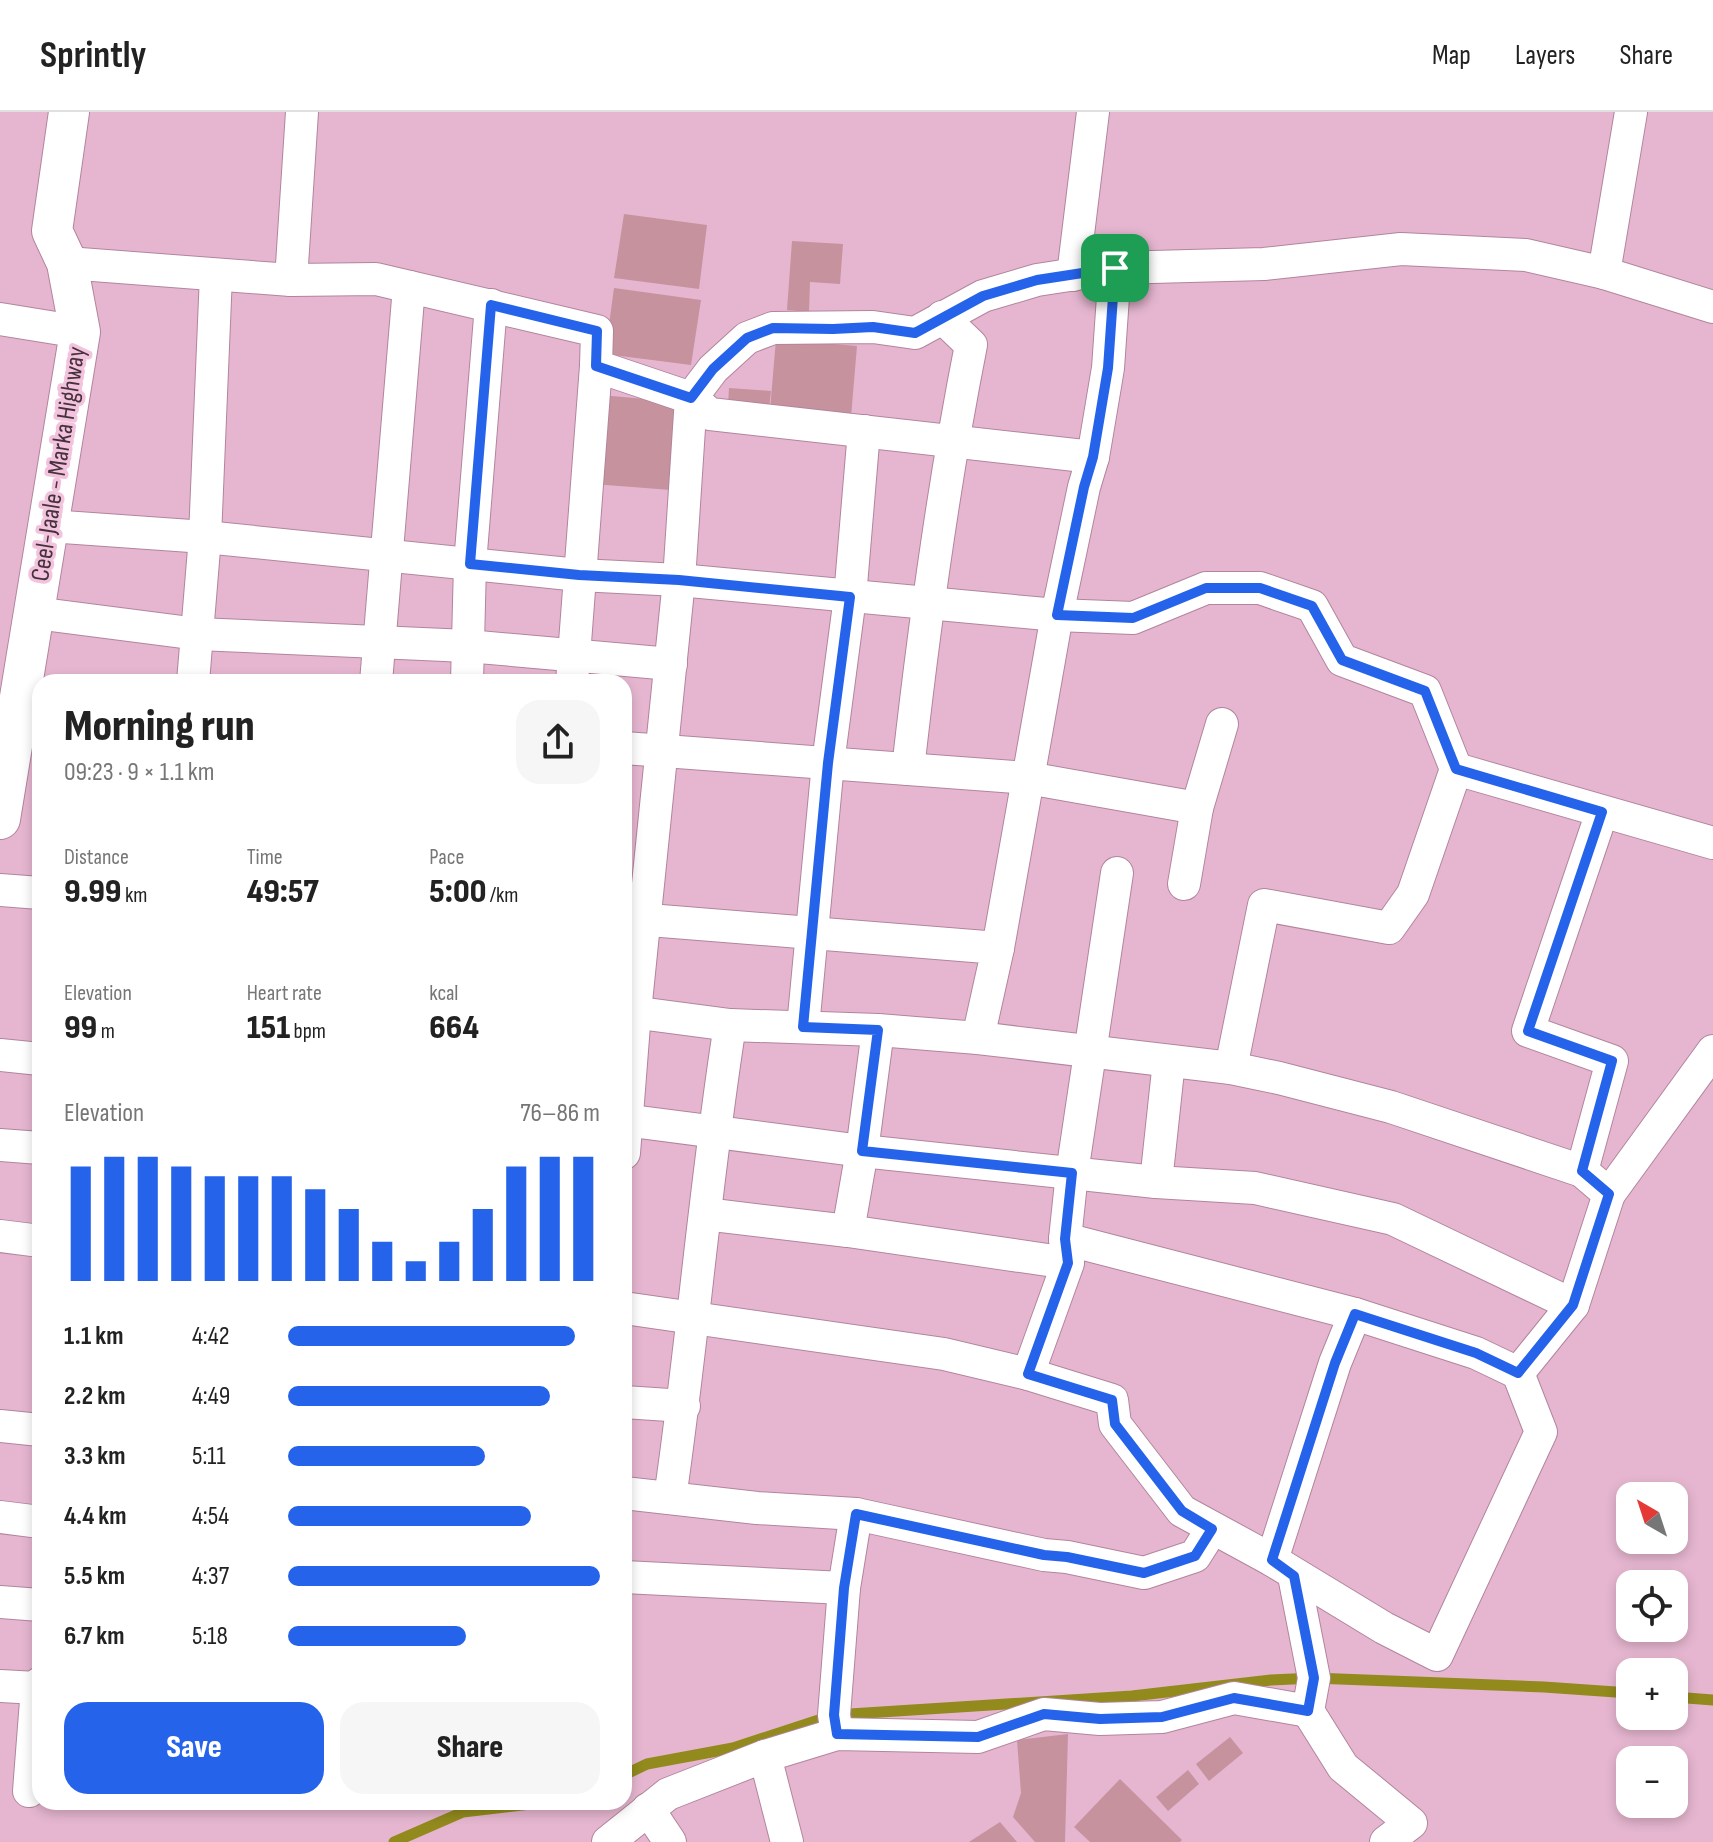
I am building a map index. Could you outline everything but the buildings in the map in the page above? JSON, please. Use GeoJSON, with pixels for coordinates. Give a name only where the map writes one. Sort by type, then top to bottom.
{"type":"FeatureCollection","features":[{"type":"Feature","properties":{"kind":"street","name":"Ceel-Jaale - Marka Highway"},"geometry":{"type":"LineString","coordinates":[[0,819],[80,332],[67,263],[52,231],[69,112]]}},
{"type":"Feature","properties":{"kind":"street"},"geometry":{"type":"LineString","coordinates":[[291,280],[302,112]]}},
{"type":"Feature","properties":{"kind":"street"},"geometry":{"type":"LineString","coordinates":[[1073,275],[1093,112]]}},
{"type":"Feature","properties":{"kind":"street"},"geometry":{"type":"LineString","coordinates":[[1604,273],[1631,112]]}},
{"type":"Feature","properties":{"kind":"street"},"geometry":{"type":"LineString","coordinates":[[632,974],[635,918],[663,749],[679,580],[691,398],[713,369],[747,338],[773,328],[873,327],[915,333],[983,296],[1037,280],[1115,268],[1264,264],[1401,249],[1526,255],[1604,273],[1713,307]]}},
{"type":"Feature","properties":{"kind":"street"},"geometry":{"type":"LineString","coordinates":[[67,263],[291,280],[376,279],[597,331],[573,668]]}},
{"type":"Feature","properties":{"kind":"street"},"geometry":{"type":"LineString","coordinates":[[978,1038],[998,948],[1057,615],[1093,457],[1108,368],[1115,268]]}},
{"type":"Feature","properties":{"kind":"street"},"geometry":{"type":"LineString","coordinates":[[194,674],[205,537],[216,275]]}},
{"type":"Feature","properties":{"kind":"street"},"geometry":{"type":"LineString","coordinates":[[377,674],[409,287]]}},
{"type":"Feature","properties":{"kind":"street"},"geometry":{"type":"LineString","coordinates":[[467,674],[470,564],[491,305]]}},
{"type":"Feature","properties":{"kind":"street"},"geometry":{"type":"LineString","coordinates":[[908,769],[926,604],[971,345],[942,317]]}},
{"type":"Feature","properties":{"kind":"street"},"geometry":{"type":"LineString","coordinates":[[2,324],[80,332]]}},
{"type":"Feature","properties":{"kind":"street"},"geometry":{"type":"LineString","coordinates":[[596,366],[691,398],[710,414],[1093,457]]}},
{"type":"Feature","properties":{"kind":"street"},"geometry":{"type":"LineString","coordinates":[[803,1027],[828,763],[850,597],[864,431]]}},
{"type":"Feature","properties":{"kind":"street"},"geometry":{"type":"LineString","coordinates":[[49,526],[205,537],[579,575],[679,580],[1057,615],[1133,618],[1206,588],[1260,588],[1312,606],[1342,660],[1425,691],[1456,769],[1413,894],[1389,928],[1264,905],[1231,1068]]}},
{"type":"Feature","properties":{"kind":"street"},"geometry":{"type":"LineString","coordinates":[[35,613],[198,634],[467,646],[573,668],[671,664]]}},
{"type":"Feature","properties":{"kind":"street"},"geometry":{"type":"LineString","coordinates":[[1184,884],[1197,808],[1222,724]]}},
{"type":"Feature","properties":{"kind":"street"},"geometry":{"type":"LineString","coordinates":[[632,748],[1028,778],[1197,808]]}},
{"type":"Feature","properties":{"kind":"street"},"geometry":{"type":"LineString","coordinates":[[1456,769],[1713,843]]}},
{"type":"Feature","properties":{"kind":"street"},"geometry":{"type":"LineString","coordinates":[[1582,1171],[1612,1061],[1528,1031],[1602,812]]}},
{"type":"Feature","properties":{"kind":"street"},"geometry":{"type":"LineString","coordinates":[[1028,1374],[1066,1251],[1072,1173],[1117,873]]}},
{"type":"Feature","properties":{"kind":"street"},"geometry":{"type":"LineString","coordinates":[[0,890],[32,892]]}},
{"type":"Feature","properties":{"kind":"street"},"geometry":{"type":"LineString","coordinates":[[635,918],[998,948]]}},
{"type":"Feature","properties":{"kind":"street"},"geometry":{"type":"LineString","coordinates":[[632,1012],[730,1025],[878,1030],[978,1038],[1231,1068],[1391,1107],[1582,1171],[1609,1194]]}},
{"type":"Feature","properties":{"kind":"street"},"geometry":{"type":"LineString","coordinates":[[670,1498],[684,1406],[713,1132],[730,1025]]}},
{"type":"Feature","properties":{"kind":"street"},"geometry":{"type":"LineString","coordinates":[[848,1231],[878,1030]]}},
{"type":"Feature","properties":{"kind":"street"},"geometry":{"type":"LineString","coordinates":[[1518,1373],[1573,1305],[1609,1194],[1713,1051]]}},
{"type":"Feature","properties":{"kind":"street"},"geometry":{"type":"LineString","coordinates":[[0,1055],[32,1058]]}},
{"type":"Feature","properties":{"kind":"street"},"geometry":{"type":"LineString","coordinates":[[1156,1182],[1169,1061]]}},
{"type":"Feature","properties":{"kind":"street"},"geometry":{"type":"LineString","coordinates":[[632,1121],[862,1151],[1156,1182],[1255,1188],[1393,1219],[1573,1305]]}},
{"type":"Feature","properties":{"kind":"street"},"geometry":{"type":"LineString","coordinates":[[0,1145],[32,1147]]}},
{"type":"Feature","properties":{"kind":"street"},"geometry":{"type":"LineString","coordinates":[[632,1309],[944,1354],[1028,1374],[1112,1400],[1115,1424],[1182,1511],[1384,1628],[1437,1655],[1541,1432],[1518,1373],[1476,1353],[1355,1314],[1066,1251],[705,1214]]}},
{"type":"Feature","properties":{"kind":"street"},"geometry":{"type":"LineString","coordinates":[[0,1236],[32,1240]]}},
{"type":"Feature","properties":{"kind":"street"},"geometry":{"type":"LineString","coordinates":[[1355,1314],[1335,1363],[1283,1568],[1314,1678],[1308,1711],[1343,1767],[1411,1823],[1386,1842]]}},
{"type":"Feature","properties":{"kind":"street"},"geometry":{"type":"LineString","coordinates":[[632,1403],[684,1406]]}},
{"type":"Feature","properties":{"kind":"street"},"geometry":{"type":"LineString","coordinates":[[0,1426],[32,1429]]}},
{"type":"Feature","properties":{"kind":"street"},"geometry":{"type":"LineString","coordinates":[[632,1494],[757,1508],[856,1514],[1044,1555],[1144,1573],[1195,1556],[1212,1529]]}},
{"type":"Feature","properties":{"kind":"street"},"geometry":{"type":"LineString","coordinates":[[837,1734],[835,1706],[844,1588],[856,1514]]}},
{"type":"Feature","properties":{"kind":"street"},"geometry":{"type":"LineString","coordinates":[[0,1517],[32,1521]]}},
{"type":"Feature","properties":{"kind":"street"},"geometry":{"type":"LineString","coordinates":[[632,1577],[844,1588]]}},
{"type":"Feature","properties":{"kind":"street"},"geometry":{"type":"LineString","coordinates":[[0,1602],[32,1604]]}},
{"type":"Feature","properties":{"kind":"street"},"geometry":{"type":"LineString","coordinates":[[0,1686],[32,1685]]}},
{"type":"Feature","properties":{"kind":"street"},"geometry":{"type":"LineString","coordinates":[[608,1842],[668,1794],[765,1756],[837,1734],[978,1737],[1044,1714],[1100,1719],[1162,1717],[1234,1698],[1308,1711]]}},
{"type":"Feature","properties":{"kind":"street"},"geometry":{"type":"LineString","coordinates":[[23,1790],[32,1731]]}},
{"type":"Feature","properties":{"kind":"street"},"geometry":{"type":"LineString","coordinates":[[765,1756],[787,1842]]}},
{"type":"Feature","properties":{"kind":"street"},"geometry":{"type":"LineString","coordinates":[[648,1809],[670,1842]]}},
{"type":"Feature","properties":{"kind":"waterway"},"geometry":{"type":"LineString","coordinates":[[632,1771],[647,1764],[733,1748],[834,1715],[1132,1696],[1314,1678],[1616,1692]]}},
{"type":"Feature","properties":{"kind":"waterway"},"geometry":{"type":"LineString","coordinates":[[1688,1698],[1713,1700]]}},
{"type":"Feature","properties":{"kind":"waterway"},"geometry":{"type":"LineString","coordinates":[[394,1842],[463,1812],[480,1810]]}},
{"type":"Feature","properties":{"kind":"route"},"geometry":{"type":"LineString","coordinates":[[1115,268],[1108,368],[1093,457],[1057,615],[1133,618],[1206,588],[1260,588],[1312,606],[1342,660],[1425,691],[1456,769],[1602,812],[1528,1031],[1612,1061],[1582,1171],[1609,1194],[1573,1305],[1518,1373],[1476,1353],[1355,1314],[1335,1363],[1272,1560],[1294,1576],[1314,1678],[1308,1711],[1234,1698],[1162,1717],[1100,1719],[1044,1714],[978,1737],[837,1734],[834,1715],[844,1588],[856,1514],[1044,1555],[1144,1573],[1195,1556],[1212,1529],[1182,1511],[1115,1424],[1112,1400],[1028,1374],[1068,1263],[1065,1239],[1072,1173],[862,1151],[878,1030],[803,1027],[828,763],[850,597],[470,564],[491,305],[597,331],[596,366],[691,398],[713,369],[747,338],[773,328],[873,327],[915,333],[983,296],[1037,280],[1115,268]]}}]}
